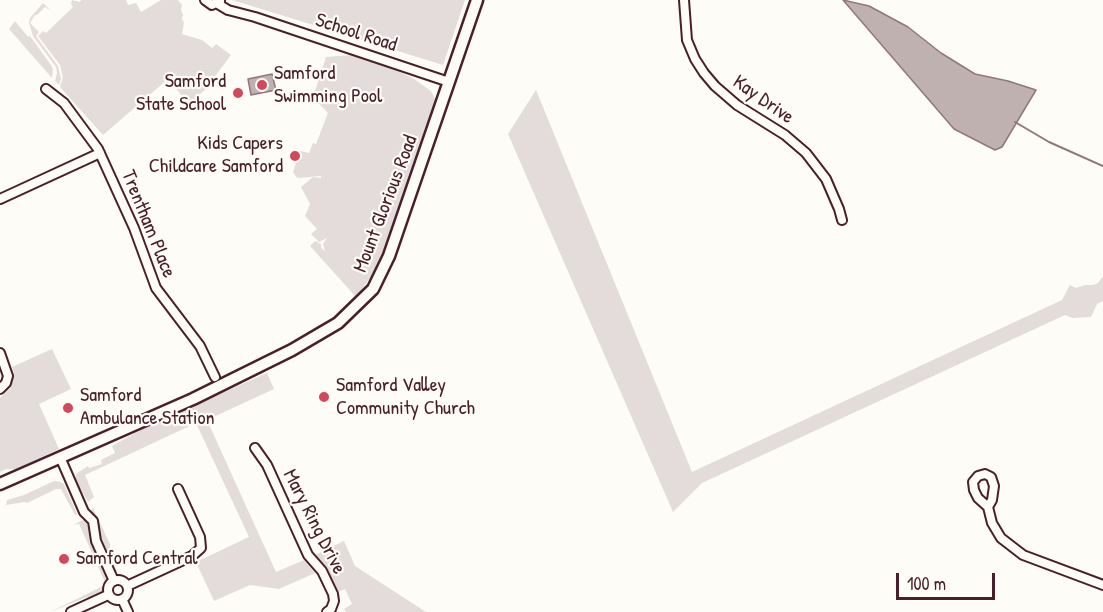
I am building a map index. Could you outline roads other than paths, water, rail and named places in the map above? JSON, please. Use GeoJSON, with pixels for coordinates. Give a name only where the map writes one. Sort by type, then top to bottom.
{"type":"FeatureCollection","features":[{"type":"Feature","properties":{"kind":"main road","name":"Mount Glorious Road"},"geometry":{"type":"LineString","coordinates":[[0,491],[292,350],[338,323],[373,288],[389,256],[477,0]]}},
{"type":"Feature","properties":{"kind":"main road","name":"Mount Glorious Road"},"geometry":{"type":"LineString","coordinates":[[0,484],[62,460]]}},
{"type":"Feature","properties":{"kind":"street","name":"School Road"},"geometry":{"type":"LineString","coordinates":[[205,0],[210,5],[219,2],[228,10],[449,82]]}},
{"type":"Feature","properties":{"kind":"street","name":"Kay Drive"},"geometry":{"type":"LineString","coordinates":[[684,0],[687,40],[704,74],[737,105],[785,135],[806,153],[826,179],[842,220]]}},
{"type":"Feature","properties":{"kind":"street","name":"Trentham Place"},"geometry":{"type":"LineString","coordinates":[[46,89],[64,103],[100,153],[134,228],[156,288],[200,346],[215,376]]}},
{"type":"Feature","properties":{"kind":"street"},"geometry":{"type":"LineString","coordinates":[[0,199],[100,153]]}},
{"type":"Feature","properties":{"kind":"street"},"geometry":{"type":"LineString","coordinates":[[0,353],[8,369],[6,383],[0,390]]}},
{"type":"Feature","properties":{"kind":"street","name":"Mary Ring Drive"},"geometry":{"type":"LineString","coordinates":[[255,448],[267,465],[308,555],[322,571],[333,594],[334,601],[327,612]]}},
{"type":"Feature","properties":{"kind":"street"},"geometry":{"type":"LineString","coordinates":[[62,460],[84,512],[93,521],[96,541],[114,580]]}},
{"type":"Feature","properties":{"kind":"street"},"geometry":{"type":"LineString","coordinates":[[127,586],[192,556],[201,548],[200,537],[178,489]]}},
{"type":"Feature","properties":{"kind":"street"},"geometry":{"type":"LineString","coordinates":[[988,507],[992,523],[1001,538],[1012,548],[1023,555],[1103,585]]}},
{"type":"Feature","properties":{"kind":"street"},"geometry":{"type":"LineString","coordinates":[[114,580],[123,581],[127,586],[127,595],[122,599],[116,600],[108,595],[107,588],[114,580]]}},
{"type":"Feature","properties":{"kind":"street"},"geometry":{"type":"LineString","coordinates":[[71,612],[108,595]]}},
{"type":"Feature","properties":{"kind":"street"},"geometry":{"type":"LineString","coordinates":[[122,599],[128,612]]}},
{"type":"Feature","properties":{"kind":"waterway"},"geometry":{"type":"LineString","coordinates":[[1015,122],[1049,142],[1103,166]]}},
{"type":"Feature","properties":{"kind":"place","name":"Samford Swimming Pool"},"geometry":{"type":"Point","coordinates":[262,85]}},
{"type":"Feature","properties":{"kind":"place","name":"Samford State School"},"geometry":{"type":"Point","coordinates":[238,93]}},
{"type":"Feature","properties":{"kind":"place","name":"Kids Capers Childcare Samford"},"geometry":{"type":"Point","coordinates":[295,156]}},
{"type":"Feature","properties":{"kind":"place","name":"Samford Valley Community Church"},"geometry":{"type":"Point","coordinates":[324,397]}},
{"type":"Feature","properties":{"kind":"place","name":"Samford Ambulance Station"},"geometry":{"type":"Point","coordinates":[68,408]}},
{"type":"Feature","properties":{"kind":"place","name":"Samford Central"},"geometry":{"type":"Point","coordinates":[64,559]}}]}
